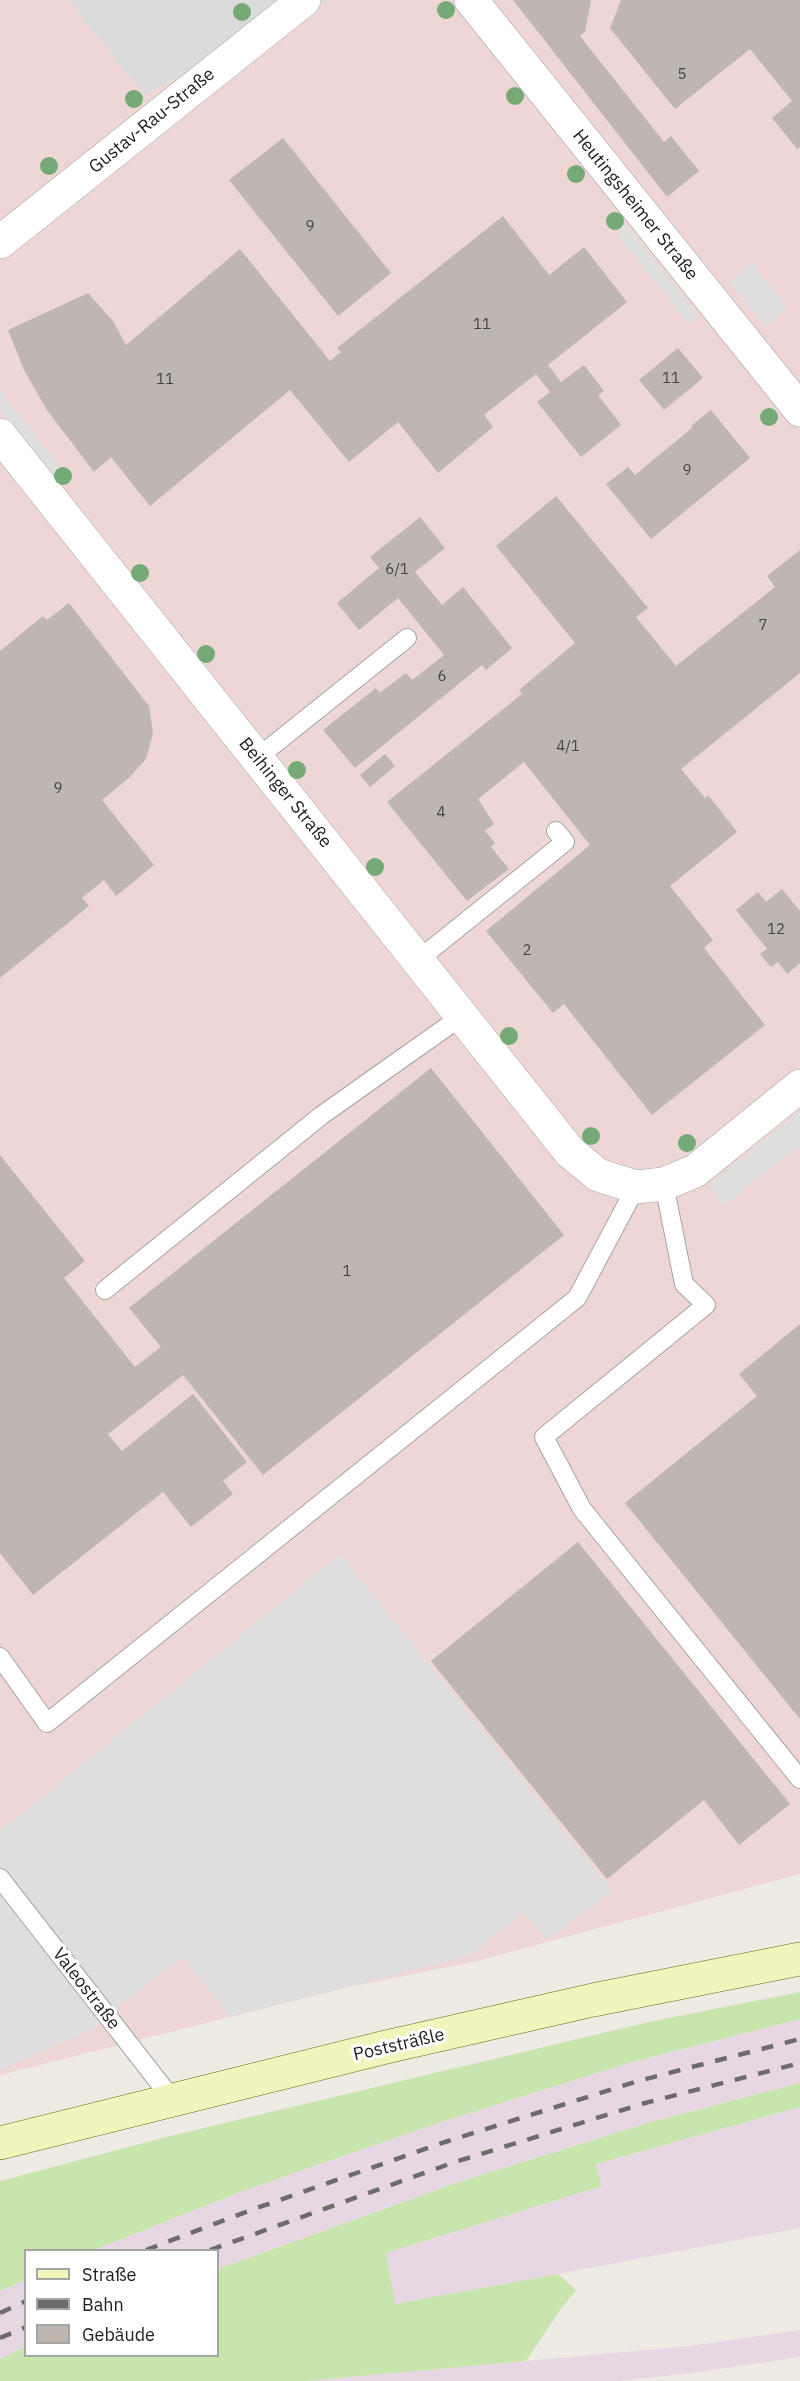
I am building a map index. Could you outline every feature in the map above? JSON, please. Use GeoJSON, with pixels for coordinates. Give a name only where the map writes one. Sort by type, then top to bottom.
{"type":"FeatureCollection","features":[{"type":"Feature","properties":{"kind":"main road","name":"Poststräßle"},"geometry":{"type":"LineString","coordinates":[[0,2143],[172,2099],[593,2000],[800,1959]]}},
{"type":"Feature","properties":{"kind":"street","name":"Gustav-Rau-Straße"},"geometry":{"type":"LineString","coordinates":[[0,242],[304,0]]}},
{"type":"Feature","properties":{"kind":"street","name":"Heutingsheimer Straße"},"geometry":{"type":"LineString","coordinates":[[471,0],[800,410]]}},
{"type":"Feature","properties":{"kind":"street","name":"Beihinger Straße"},"geometry":{"type":"LineString","coordinates":[[0,435],[570,1152],[598,1175],[650,1186]]}},
{"type":"Feature","properties":{"kind":"street"},"geometry":{"type":"LineString","coordinates":[[650,1186],[695,1171],[800,1086]]}},
{"type":"Feature","properties":{"kind":"lane"},"geometry":{"type":"LineString","coordinates":[[257,758],[407,638]]}},
{"type":"Feature","properties":{"kind":"lane"},"geometry":{"type":"LineString","coordinates":[[418,960],[566,842],[556,831]]}},
{"type":"Feature","properties":{"kind":"lane"},"geometry":{"type":"LineString","coordinates":[[105,1290],[322,1116],[462,1016]]}},
{"type":"Feature","properties":{"kind":"lane"},"geometry":{"type":"LineString","coordinates":[[0,1657],[47,1723],[577,1298],[650,1186]]}},
{"type":"Feature","properties":{"kind":"lane"},"geometry":{"type":"LineString","coordinates":[[650,1186],[684,1284],[706,1305],[544,1437],[582,1509],[800,1779]]}},
{"type":"Feature","properties":{"kind":"lane","name":"Valeostraße"},"geometry":{"type":"LineString","coordinates":[[0,1878],[172,2099]]}},
{"type":"Feature","properties":{"kind":"shaded area"},"geometry":{"type":"Polygon","coordinates":[[[0,0],[68,0],[144,95],[330,0],[800,0],[800,1874],[473,1962],[349,1987],[0,2075],[0,0]]]}},
{"type":"Feature","properties":{"kind":"shaded area"},"geometry":{"type":"Polygon","coordinates":[[[68,0],[330,0],[144,95],[68,0]]]}},
{"type":"Feature","properties":{"kind":"shaded area"},"geometry":{"type":"Polygon","coordinates":[[[621,219],[699,316],[689,324],[618,236],[621,219]]]}},
{"type":"Feature","properties":{"kind":"shaded area"},"geometry":{"type":"Polygon","coordinates":[[[752,263],[788,308],[766,327],[729,282],[752,263]]]}},
{"type":"Feature","properties":{"kind":"shaded area"},"geometry":{"type":"Polygon","coordinates":[[[0,391],[62,468],[53,475],[0,409],[0,391]]]}},
{"type":"Feature","properties":{"kind":"shaded area"},"geometry":{"type":"Polygon","coordinates":[[[800,1111],[800,1145],[724,1206],[708,1186],[800,1111]]]}},
{"type":"Feature","properties":{"kind":"shaded area"},"geometry":{"type":"Polygon","coordinates":[[[340,1554],[613,1892],[547,1940],[523,1913],[471,1955],[230,2017],[182,1957],[90,2030],[0,2070],[0,1831],[340,1554]]]}},
{"type":"Feature","properties":{"kind":"shaded area"},"geometry":{"type":"Polygon","coordinates":[[[800,2019],[800,2083],[651,2122],[459,2182],[219,2269],[219,2249],[97,2249],[240,2192],[438,2123],[632,2062],[800,2019]]]}},
{"type":"Feature","properties":{"kind":"shaded area"},"geometry":{"type":"Polygon","coordinates":[[[800,2107],[800,2228],[394,2305],[386,2253],[602,2186],[596,2164],[800,2107]]]}},
{"type":"Feature","properties":{"kind":"shaded area"},"geometry":{"type":"Polygon","coordinates":[[[24,2280],[24,2347],[0,2359],[0,2291],[24,2280]]]}},
{"type":"Feature","properties":{"kind":"shaded area"},"geometry":{"type":"Polygon","coordinates":[[[800,2330],[800,2357],[619,2381],[304,2381],[690,2346],[800,2330]]]}},
{"type":"Feature","properties":{"kind":"green space"},"geometry":{"type":"Polygon","coordinates":[[[800,1992],[800,2019],[632,2062],[438,2123],[240,2192],[97,2249],[24,2249],[24,2280],[0,2291],[0,2181],[170,2136],[649,2022],[800,1992]]]}},
{"type":"Feature","properties":{"kind":"green space"},"geometry":{"type":"Polygon","coordinates":[[[800,2083],[800,2107],[596,2164],[602,2186],[386,2253],[395,2304],[558,2274],[576,2290],[526,2361],[304,2381],[0,2381],[0,2359],[24,2347],[24,2357],[219,2357],[219,2269],[459,2182],[651,2122],[800,2083]]]}},
{"type":"Feature","properties":{"kind":"building"},"geometry":{"type":"Polygon","coordinates":[[[513,0],[591,0],[585,32],[580,36],[664,142],[671,136],[699,171],[667,197],[513,0]]]}},
{"type":"Feature","properties":{"kind":"building"},"geometry":{"type":"Polygon","coordinates":[[[621,0],[800,0],[800,147],[797,149],[772,118],[792,101],[750,49],[675,109],[610,28],[621,0]]]}},
{"type":"Feature","properties":{"kind":"building"},"geometry":{"type":"Polygon","coordinates":[[[283,138],[391,273],[338,316],[229,180],[283,138]]]}},
{"type":"Feature","properties":{"kind":"building"},"geometry":{"type":"Polygon","coordinates":[[[503,216],[549,275],[584,247],[627,302],[548,365],[561,382],[584,365],[604,391],[598,395],[621,425],[581,457],[537,402],[550,392],[536,374],[484,415],[493,427],[438,473],[398,422],[349,462],[290,390],[150,506],[111,457],[94,472],[47,410],[24,370],[8,330],[88,293],[113,321],[126,345],[240,249],[330,361],[341,352],[337,348],[503,216]]]}},
{"type":"Feature","properties":{"kind":"building"},"geometry":{"type":"Polygon","coordinates":[[[678,348],[703,378],[664,410],[639,380],[678,348]]]}},
{"type":"Feature","properties":{"kind":"building"},"geometry":{"type":"Polygon","coordinates":[[[711,410],[750,458],[651,539],[606,484],[628,467],[635,475],[711,410]]]}},
{"type":"Feature","properties":{"kind":"building"},"geometry":{"type":"Polygon","coordinates":[[[556,496],[648,608],[636,617],[676,666],[775,587],[767,576],[800,550],[800,673],[681,769],[705,798],[708,795],[737,832],[670,886],[713,940],[704,948],[765,1025],[652,1115],[564,1004],[553,1013],[486,931],[590,845],[524,762],[478,799],[494,824],[485,831],[495,843],[491,847],[509,869],[467,901],[387,802],[522,694],[519,690],[575,643],[496,546],[556,496]]]}},
{"type":"Feature","properties":{"kind":"building"},"geometry":{"type":"Polygon","coordinates":[[[420,517],[445,548],[415,572],[442,605],[463,587],[512,648],[486,670],[482,665],[355,768],[323,730],[376,688],[380,693],[406,673],[412,680],[444,655],[398,598],[359,630],[337,603],[379,568],[370,557],[420,517]]]}},
{"type":"Feature","properties":{"kind":"building"},"geometry":{"type":"Polygon","coordinates":[[[69,603],[149,706],[153,733],[146,759],[129,778],[102,800],[154,865],[116,896],[104,880],[82,898],[89,906],[0,978],[0,651],[43,616],[47,620],[69,603]]]}},
{"type":"Feature","properties":{"kind":"building"},"geometry":{"type":"Polygon","coordinates":[[[385,754],[395,766],[370,787],[360,775],[385,754]]]}},
{"type":"Feature","properties":{"kind":"building"},"geometry":{"type":"Polygon","coordinates":[[[782,889],[800,911],[800,963],[787,974],[778,962],[771,967],[760,954],[767,949],[736,910],[758,892],[766,902],[782,889]]]}},
{"type":"Feature","properties":{"kind":"building"},"geometry":{"type":"Polygon","coordinates":[[[431,1068],[564,1235],[263,1475],[183,1375],[108,1434],[122,1451],[193,1394],[247,1462],[223,1481],[233,1494],[191,1527],[163,1492],[33,1595],[0,1553],[0,1155],[85,1261],[64,1278],[135,1367],[161,1347],[129,1308],[431,1068]]]}},
{"type":"Feature","properties":{"kind":"building"},"geometry":{"type":"Polygon","coordinates":[[[800,1324],[800,1719],[625,1503],[757,1396],[739,1374],[800,1324]]]}},
{"type":"Feature","properties":{"kind":"building"},"geometry":{"type":"Polygon","coordinates":[[[578,1542],[790,1804],[739,1845],[704,1800],[607,1879],[431,1661],[578,1542]]]}},
{"type":"Feature","properties":{"kind":"railway"},"geometry":{"type":"LineString","coordinates":[[149,2249],[251,2210],[445,2142],[638,2081],[800,2039]]}},
{"type":"Feature","properties":{"kind":"railway"},"geometry":{"type":"LineString","coordinates":[[213,2249],[452,2163],[645,2103],[800,2063]]}},
{"type":"Feature","properties":{"kind":"railway"},"geometry":{"type":"LineString","coordinates":[[0,2313],[24,2302]]}},
{"type":"Feature","properties":{"kind":"railway"},"geometry":{"type":"LineString","coordinates":[[0,2338],[24,2328]]}}]}
